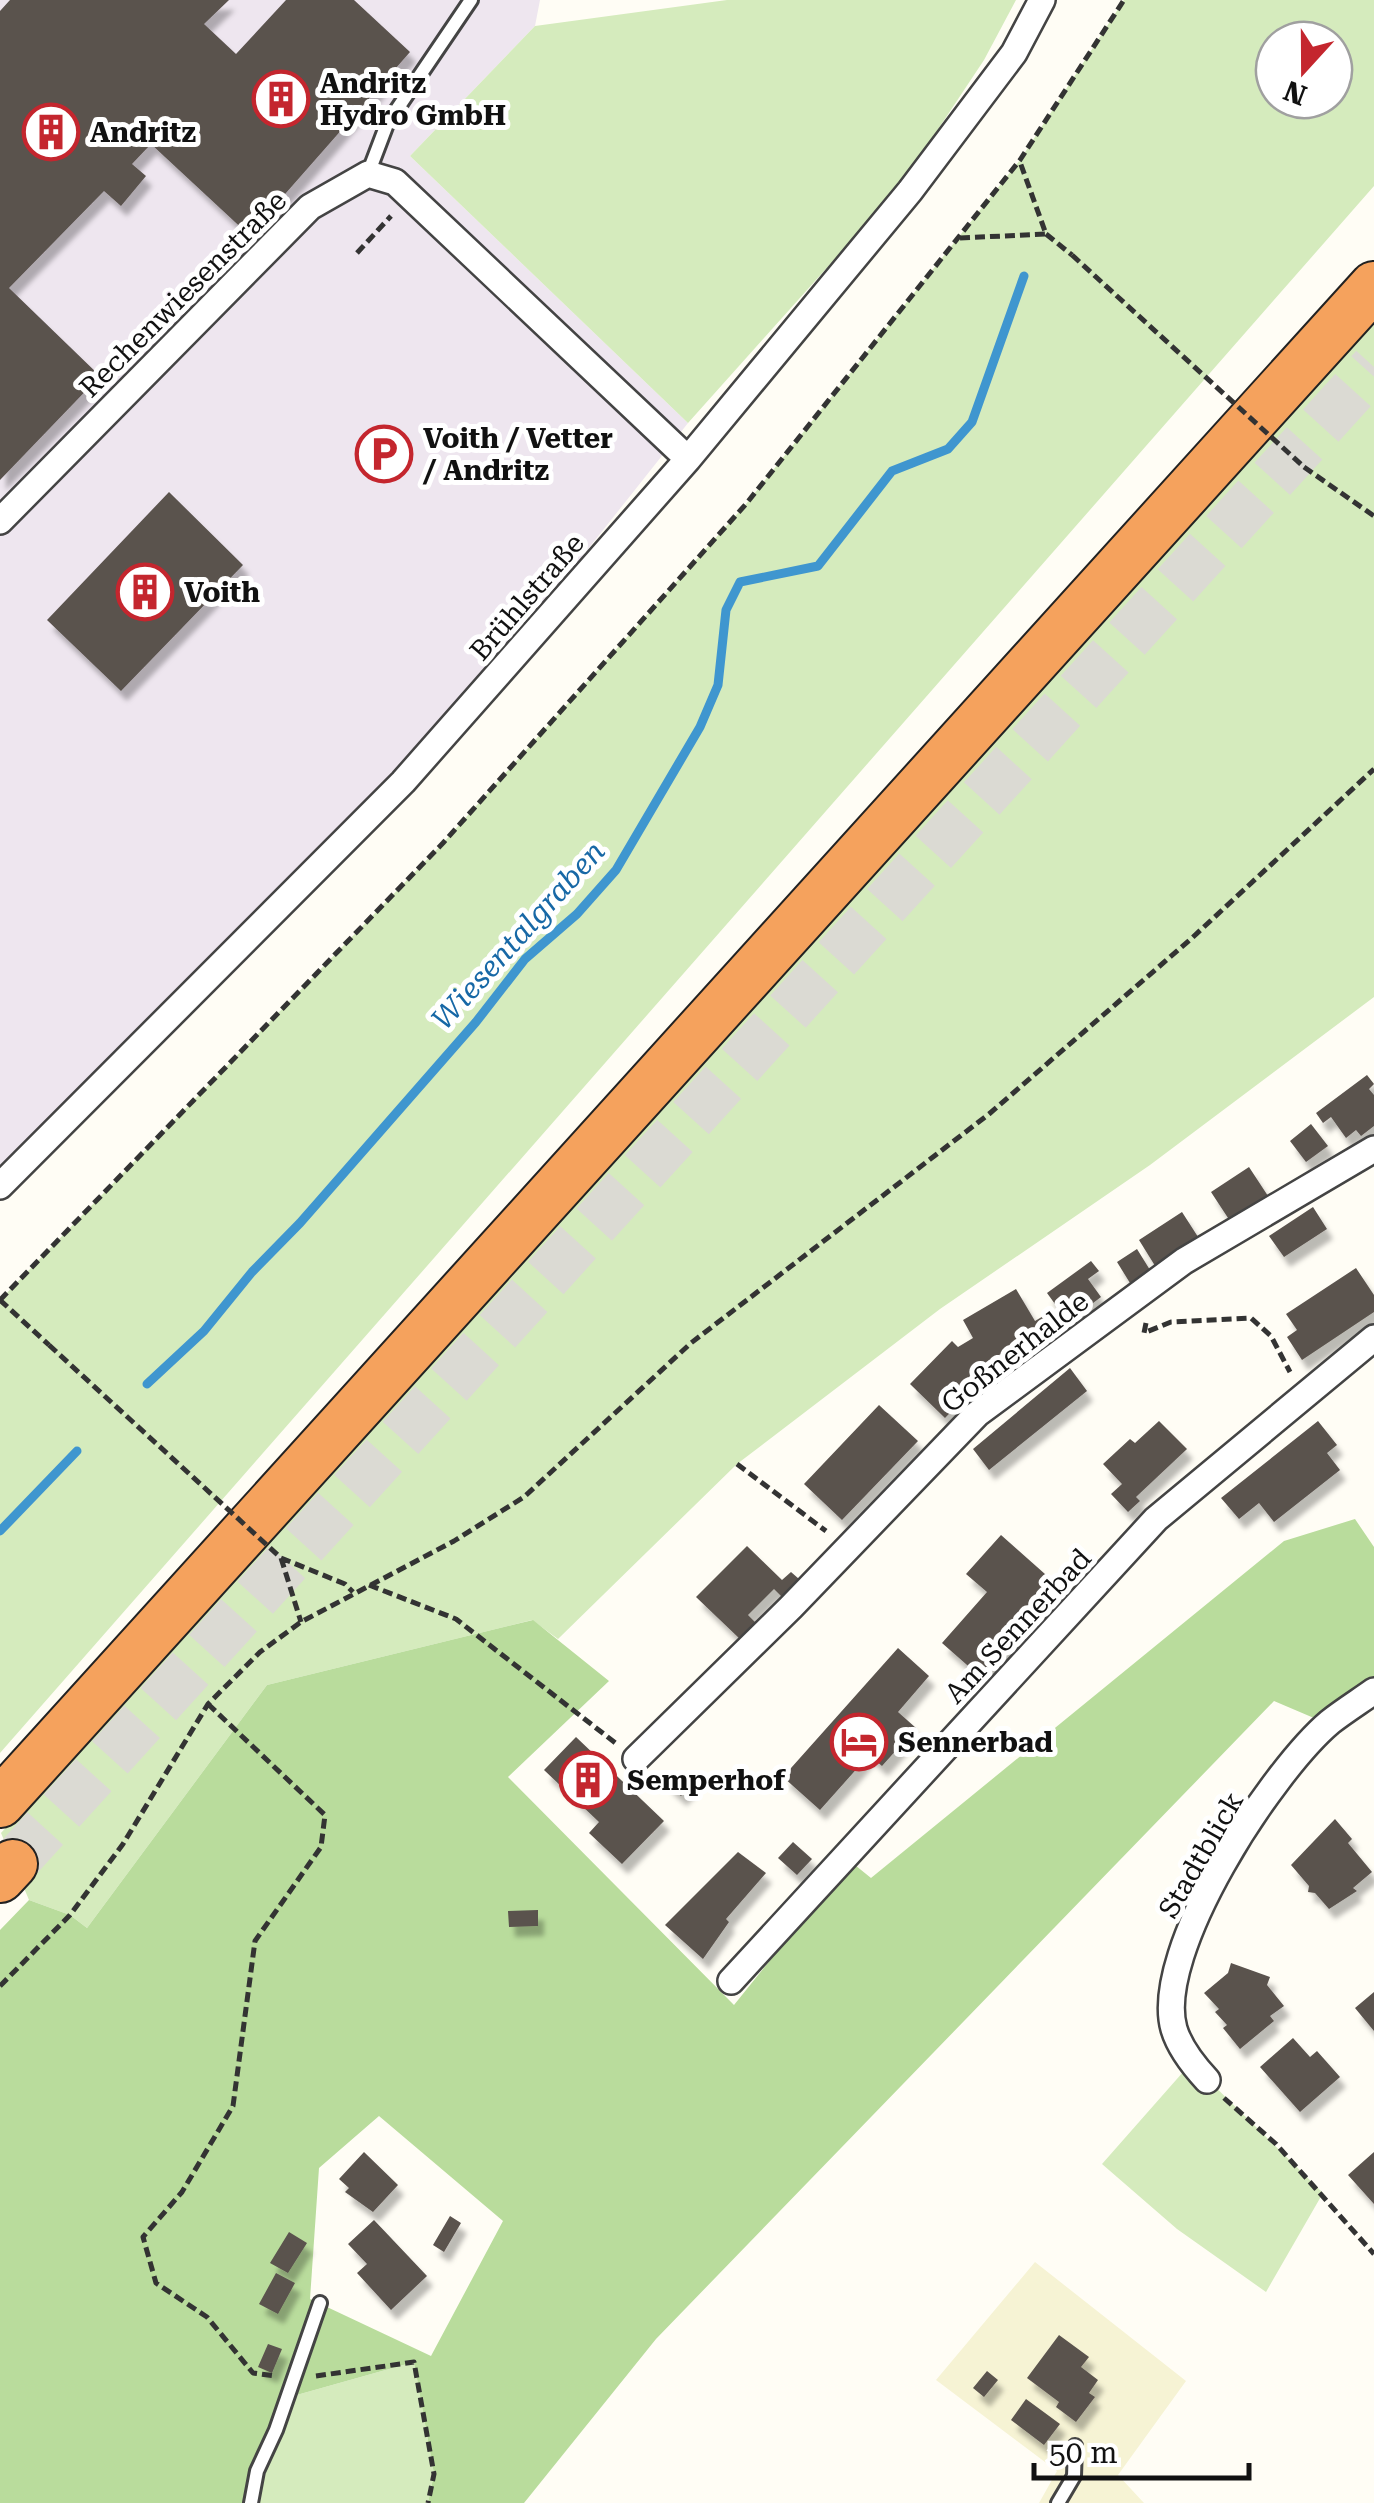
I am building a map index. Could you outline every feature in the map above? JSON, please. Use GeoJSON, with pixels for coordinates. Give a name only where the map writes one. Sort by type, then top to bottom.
{"type":"FeatureCollection","features":[{"type":"Feature","properties":{"kind":"highway"},"geometry":{"type":"LineString","coordinates":[[0,1803],[1374,286]]}},
{"type":"Feature","properties":{"kind":"street","name":"Brühlstraße"},"geometry":{"type":"LineString","coordinates":[[0,1186],[403,782],[688,459],[910,191],[1014,53],[1042,0]]}},
{"type":"Feature","properties":{"kind":"street"},"geometry":{"type":"LineString","coordinates":[[368,174],[395,182],[688,459]]}},
{"type":"Feature","properties":{"kind":"street","name":"Rechenwiesenstraße"},"geometry":{"type":"LineString","coordinates":[[0,520],[310,207],[368,174]]}},
{"type":"Feature","properties":{"kind":"street","name":"Goßnerhalde"},"geometry":{"type":"LineString","coordinates":[[644,1751],[976,1414],[1184,1262],[1374,1149]]}},
{"type":"Feature","properties":{"kind":"street","name":"Am Sennerbad"},"geometry":{"type":"LineString","coordinates":[[731,1981],[1156,1519],[1374,1338]]}},
{"type":"Feature","properties":{"kind":"street","name":"Stadtblick"},"geometry":{"type":"LineString","coordinates":[[1207,2080],[1191,2062],[1174,2028],[1172,1991],[1200,1906],[1258,1809],[1328,1724],[1374,1691]]}},
{"type":"Feature","properties":{"kind":"lane"},"geometry":{"type":"LineString","coordinates":[[368,174],[387,124],[471,0]]}},
{"type":"Feature","properties":{"kind":"lane"},"geometry":{"type":"LineString","coordinates":[[251,2503],[258,2471],[320,2304]]}},
{"type":"Feature","properties":{"kind":"lane"},"geometry":{"type":"LineString","coordinates":[[1058,2503],[1074,2476],[1074,2446]]}},
{"type":"Feature","properties":{"kind":"path"},"geometry":{"type":"LineString","coordinates":[[353,1592],[345,1584],[281,1558],[0,1300],[443,843],[746,504],[1020,160],[1124,0]]}},
{"type":"Feature","properties":{"kind":"path"},"geometry":{"type":"LineString","coordinates":[[1020,160],[1046,234],[1304,467],[1374,516]]}},
{"type":"Feature","properties":{"kind":"path"},"geometry":{"type":"LineString","coordinates":[[357,252],[408,194]]}},
{"type":"Feature","properties":{"kind":"path"},"geometry":{"type":"LineString","coordinates":[[960,238],[1046,234]]}},
{"type":"Feature","properties":{"kind":"path"},"geometry":{"type":"LineString","coordinates":[[0,1986],[70,1916],[123,1844],[208,1704],[260,1652],[301,1622],[454,1542],[524,1497],[691,1344],[989,1114],[1192,938],[1374,769]]}},
{"type":"Feature","properties":{"kind":"path"},"geometry":{"type":"LineString","coordinates":[[1149,1318],[1144,1333],[1171,1322],[1251,1318],[1271,1336],[1295,1385],[1306,1393]]}},
{"type":"Feature","properties":{"kind":"path"},"geometry":{"type":"LineString","coordinates":[[737,1464],[848,1548]]}},
{"type":"Feature","properties":{"kind":"path"},"geometry":{"type":"LineString","coordinates":[[281,1558],[301,1622]]}},
{"type":"Feature","properties":{"kind":"path"},"geometry":{"type":"LineString","coordinates":[[367,1585],[456,1619],[644,1751]]}},
{"type":"Feature","properties":{"kind":"path"},"geometry":{"type":"LineString","coordinates":[[208,1704],[325,1815],[322,1847],[255,1941],[233,2106],[182,2192],[143,2237],[156,2283],[208,2317],[253,2373],[294,2379],[414,2362],[434,2474],[428,2503]]}},
{"type":"Feature","properties":{"kind":"path"},"geometry":{"type":"LineString","coordinates":[[1207,2080],[1276,2144],[1374,2254]]}},
{"type":"Feature","properties":{"kind":"shaded area"},"geometry":{"type":"Polygon","coordinates":[[[0,0],[540,0],[535,26],[410,156],[688,423],[403,782],[0,1186],[0,0]]]}},
{"type":"Feature","properties":{"kind":"shaded area"},"geometry":{"type":"Polygon","coordinates":[[[1035,2262],[1186,2381],[1118,2475],[1144,2503],[1039,2503],[1057,2471],[936,2380],[1035,2262]]]}},
{"type":"Feature","properties":{"kind":"green space"},"geometry":{"type":"Polygon","coordinates":[[[727,0],[1016,0],[984,60],[901,185],[688,423],[410,156],[535,26],[727,0]]]}},
{"type":"Feature","properties":{"kind":"green space"},"geometry":{"type":"Polygon","coordinates":[[[1124,0],[1374,0],[1374,186],[0,1753],[0,1300],[443,843],[746,504],[1020,160],[1124,0]]]}},
{"type":"Feature","properties":{"kind":"green space"},"geometry":{"type":"Polygon","coordinates":[[[1374,320],[1374,997],[1150,1165],[940,1309],[737,1464],[558,1639],[532,1620],[267,1685],[87,1928],[70,1915],[29,1900],[1,1833],[1374,320]]]}},
{"type":"Feature","properties":{"kind":"green space"},"geometry":{"type":"Polygon","coordinates":[[[1355,1519],[1374,1547],[1374,1691],[1328,1724],[1274,1701],[656,2339],[524,2503],[428,2503],[434,2474],[414,2362],[279,2400],[256,2503],[0,2503],[0,1930],[29,1900],[70,1915],[87,1928],[267,1685],[533,1620],[609,1681],[508,1777],[734,2005],[850,1861],[871,1878],[1284,1541],[1355,1519]],[[379,2116],[319,2168],[310,2299],[431,2356],[503,2221],[379,2116]]]}},
{"type":"Feature","properties":{"kind":"green space"},"geometry":{"type":"Polygon","coordinates":[[[1191,2063],[1323,2193],[1266,2292],[1177,2229],[1102,2164],[1191,2063]]]}},
{"type":"Feature","properties":{"kind":"green space"},"geometry":{"type":"Polygon","coordinates":[[[414,2362],[434,2474],[428,2503],[256,2503],[279,2400],[414,2362]]]}},
{"type":"Feature","properties":{"kind":"building"},"geometry":{"type":"Polygon","coordinates":[[[10,0],[229,0],[204,24],[236,54],[286,0],[354,0],[410,52],[249,235],[151,144],[132,164],[146,176],[121,206],[104,191],[9,288],[100,376],[0,480],[0,11],[10,0]]]}},
{"type":"Feature","properties":{"kind":"building","name":"Voith"},"geometry":{"type":"Polygon","coordinates":[[[169,492],[243,565],[121,691],[47,620],[169,492]]]}},
{"type":"Feature","properties":{"kind":"building"},"geometry":{"type":"Polygon","coordinates":[[[1367,1075],[1374,1084],[1369,1089],[1374,1095],[1374,1126],[1361,1136],[1356,1130],[1346,1138],[1331,1117],[1323,1123],[1316,1113],[1367,1075]]]}},
{"type":"Feature","properties":{"kind":"building"},"geometry":{"type":"Polygon","coordinates":[[[1311,1124],[1328,1146],[1306,1162],[1290,1141],[1311,1124]]]}},
{"type":"Feature","properties":{"kind":"building"},"geometry":{"type":"Polygon","coordinates":[[[1249,1167],[1268,1196],[1230,1221],[1211,1192],[1249,1167]]]}},
{"type":"Feature","properties":{"kind":"building"},"geometry":{"type":"Polygon","coordinates":[[[1313,1207],[1327,1229],[1284,1257],[1269,1236],[1313,1207]]]}},
{"type":"Feature","properties":{"kind":"building"},"geometry":{"type":"Polygon","coordinates":[[[1182,1212],[1200,1240],[1157,1269],[1139,1240],[1182,1212]]]}},
{"type":"Feature","properties":{"kind":"building"},"geometry":{"type":"Polygon","coordinates":[[[1137,1249],[1150,1270],[1130,1283],[1117,1262],[1137,1249]]]}},
{"type":"Feature","properties":{"kind":"building"},"geometry":{"type":"Polygon","coordinates":[[[1091,1261],[1099,1271],[1088,1279],[1101,1297],[1068,1322],[1047,1293],[1091,1261]]]}},
{"type":"Feature","properties":{"kind":"building"},"geometry":{"type":"Polygon","coordinates":[[[1356,1268],[1374,1295],[1374,1312],[1302,1360],[1287,1337],[1297,1330],[1286,1314],[1356,1268]]]}},
{"type":"Feature","properties":{"kind":"building"},"geometry":{"type":"Polygon","coordinates":[[[1016,1289],[1035,1321],[1045,1315],[1055,1331],[1041,1338],[1037,1332],[979,1367],[987,1375],[945,1418],[910,1384],[952,1341],[958,1347],[973,1338],[963,1320],[1016,1289]]]}},
{"type":"Feature","properties":{"kind":"building"},"geometry":{"type":"Polygon","coordinates":[[[1070,1368],[1087,1391],[989,1470],[973,1449],[1070,1368]]]}},
{"type":"Feature","properties":{"kind":"building"},"geometry":{"type":"Polygon","coordinates":[[[879,1405],[918,1441],[842,1520],[804,1484],[879,1405]]]}},
{"type":"Feature","properties":{"kind":"building"},"geometry":{"type":"Polygon","coordinates":[[[1159,1421],[1187,1449],[1136,1497],[1140,1501],[1128,1512],[1111,1494],[1122,1484],[1103,1464],[1130,1439],[1135,1443],[1159,1421]]]}},
{"type":"Feature","properties":{"kind":"building"},"geometry":{"type":"Polygon","coordinates":[[[1318,1421],[1337,1445],[1327,1453],[1340,1470],[1274,1522],[1259,1503],[1239,1519],[1221,1498],[1318,1421]]]}},
{"type":"Feature","properties":{"kind":"building"},"geometry":{"type":"Polygon","coordinates":[[[1001,1535],[1063,1590],[983,1679],[942,1643],[987,1592],[966,1574],[1001,1535]]]}},
{"type":"Feature","properties":{"kind":"building"},"geometry":{"type":"Polygon","coordinates":[[[747,1546],[782,1580],[791,1572],[799,1579],[782,1597],[774,1589],[748,1615],[757,1624],[741,1640],[696,1597],[747,1546]]]}},
{"type":"Feature","properties":{"kind":"building","name":"Sennerbad"},"geometry":{"type":"Polygon","coordinates":[[[898,1648],[929,1676],[898,1712],[916,1728],[882,1766],[869,1755],[820,1810],[783,1777],[898,1648]]]}},
{"type":"Feature","properties":{"kind":"building"},"geometry":{"type":"Polygon","coordinates":[[[576,1737],[664,1821],[622,1864],[589,1833],[599,1822],[544,1770],[576,1737]]]}},
{"type":"Feature","properties":{"kind":"building"},"geometry":{"type":"Polygon","coordinates":[[[676,1772],[691,1785],[681,1796],[666,1783],[676,1772]]]}},
{"type":"Feature","properties":{"kind":"building"},"geometry":{"type":"Polygon","coordinates":[[[1335,1819],[1352,1839],[1348,1843],[1372,1872],[1353,1888],[1357,1891],[1329,1909],[1315,1893],[1308,1892],[1309,1886],[1291,1865],[1335,1819]]]}},
{"type":"Feature","properties":{"kind":"building"},"geometry":{"type":"Polygon","coordinates":[[[793,1842],[812,1859],[797,1875],[778,1858],[793,1842]]]}},
{"type":"Feature","properties":{"kind":"building"},"geometry":{"type":"Polygon","coordinates":[[[738,1852],[766,1873],[726,1919],[729,1922],[703,1959],[665,1925],[738,1852]]]}},
{"type":"Feature","properties":{"kind":"building"},"geometry":{"type":"Polygon","coordinates":[[[538,1910],[538,1926],[509,1927],[508,1911],[538,1910]]]}},
{"type":"Feature","properties":{"kind":"building"},"geometry":{"type":"Polygon","coordinates":[[[1231,1963],[1270,1977],[1267,1985],[1284,2006],[1270,2016],[1274,2021],[1240,2049],[1223,2028],[1227,2025],[1215,2012],[1219,2009],[1204,1993],[1228,1973],[1231,1963]]]}},
{"type":"Feature","properties":{"kind":"building"},"geometry":{"type":"Polygon","coordinates":[[[1374,1992],[1374,2031],[1355,2008],[1374,1992]]]}},
{"type":"Feature","properties":{"kind":"building"},"geometry":{"type":"Polygon","coordinates":[[[1293,2038],[1310,2057],[1317,2051],[1340,2077],[1300,2112],[1260,2067],[1293,2038]]]}},
{"type":"Feature","properties":{"kind":"building"},"geometry":{"type":"Polygon","coordinates":[[[364,2152],[398,2185],[373,2212],[345,2192],[349,2188],[339,2179],[364,2152]]]}},
{"type":"Feature","properties":{"kind":"building"},"geometry":{"type":"Polygon","coordinates":[[[1374,2152],[1374,2204],[1348,2175],[1374,2152]]]}},
{"type":"Feature","properties":{"kind":"building"},"geometry":{"type":"Polygon","coordinates":[[[450,2216],[461,2223],[444,2252],[433,2245],[450,2216]]]}},
{"type":"Feature","properties":{"kind":"building"},"geometry":{"type":"Polygon","coordinates":[[[374,2220],[427,2276],[391,2310],[357,2273],[367,2264],[348,2244],[374,2220]]]}},
{"type":"Feature","properties":{"kind":"building"},"geometry":{"type":"Polygon","coordinates":[[[289,2232],[307,2243],[288,2273],[270,2263],[289,2232]]]}},
{"type":"Feature","properties":{"kind":"building"},"geometry":{"type":"Polygon","coordinates":[[[276,2273],[295,2283],[278,2314],[259,2304],[276,2273]]]}},
{"type":"Feature","properties":{"kind":"building"},"geometry":{"type":"Polygon","coordinates":[[[1059,2335],[1089,2357],[1081,2367],[1098,2380],[1089,2393],[1095,2397],[1076,2422],[1056,2407],[1059,2402],[1027,2378],[1059,2335]]]}},
{"type":"Feature","properties":{"kind":"building"},"geometry":{"type":"Polygon","coordinates":[[[268,2344],[282,2349],[272,2373],[258,2367],[268,2344]]]}},
{"type":"Feature","properties":{"kind":"building"},"geometry":{"type":"Polygon","coordinates":[[[987,2371],[998,2380],[984,2397],[973,2388],[987,2371]]]}},
{"type":"Feature","properties":{"kind":"building"},"geometry":{"type":"Polygon","coordinates":[[[1026,2399],[1060,2424],[1044,2445],[1011,2420],[1026,2399]]]}},
{"type":"Feature","properties":{"kind":"waterway","name":"Wiesentalgraben"},"geometry":{"type":"LineString","coordinates":[[147,1384],[204,1331],[476,1022],[525,959],[577,914],[616,870],[700,727],[718,685],[726,610],[740,582],[818,566],[892,471],[948,449],[972,422],[1024,276]]}},
{"type":"Feature","properties":{"kind":"waterway","name":"Wiesentalgraben"},"geometry":{"type":"LineString","coordinates":[[0,1531],[77,1451]]}},
{"type":"Feature","properties":{"kind":"tunnel"},"geometry":{"type":"LineString","coordinates":[[13,1864],[1374,367]]}},
{"type":"Feature","properties":{"kind":"place","name":"Andritz Hydro GmbH"},"geometry":{"type":"Point","coordinates":[281,99]}},
{"type":"Feature","properties":{"kind":"place","name":"Andritz"},"geometry":{"type":"Point","coordinates":[51,132]}},
{"type":"Feature","properties":{"kind":"place","name":"Voith / Vetter / Andritz"},"geometry":{"type":"Point","coordinates":[384,454]}},
{"type":"Feature","properties":{"kind":"place","name":"Voith"},"geometry":{"type":"Point","coordinates":[145,592]}},
{"type":"Feature","properties":{"kind":"place","name":"Sennerbad"},"geometry":{"type":"Point","coordinates":[859,1742]}},
{"type":"Feature","properties":{"kind":"place","name":"Semperhof"},"geometry":{"type":"Point","coordinates":[588,1780]}}]}
